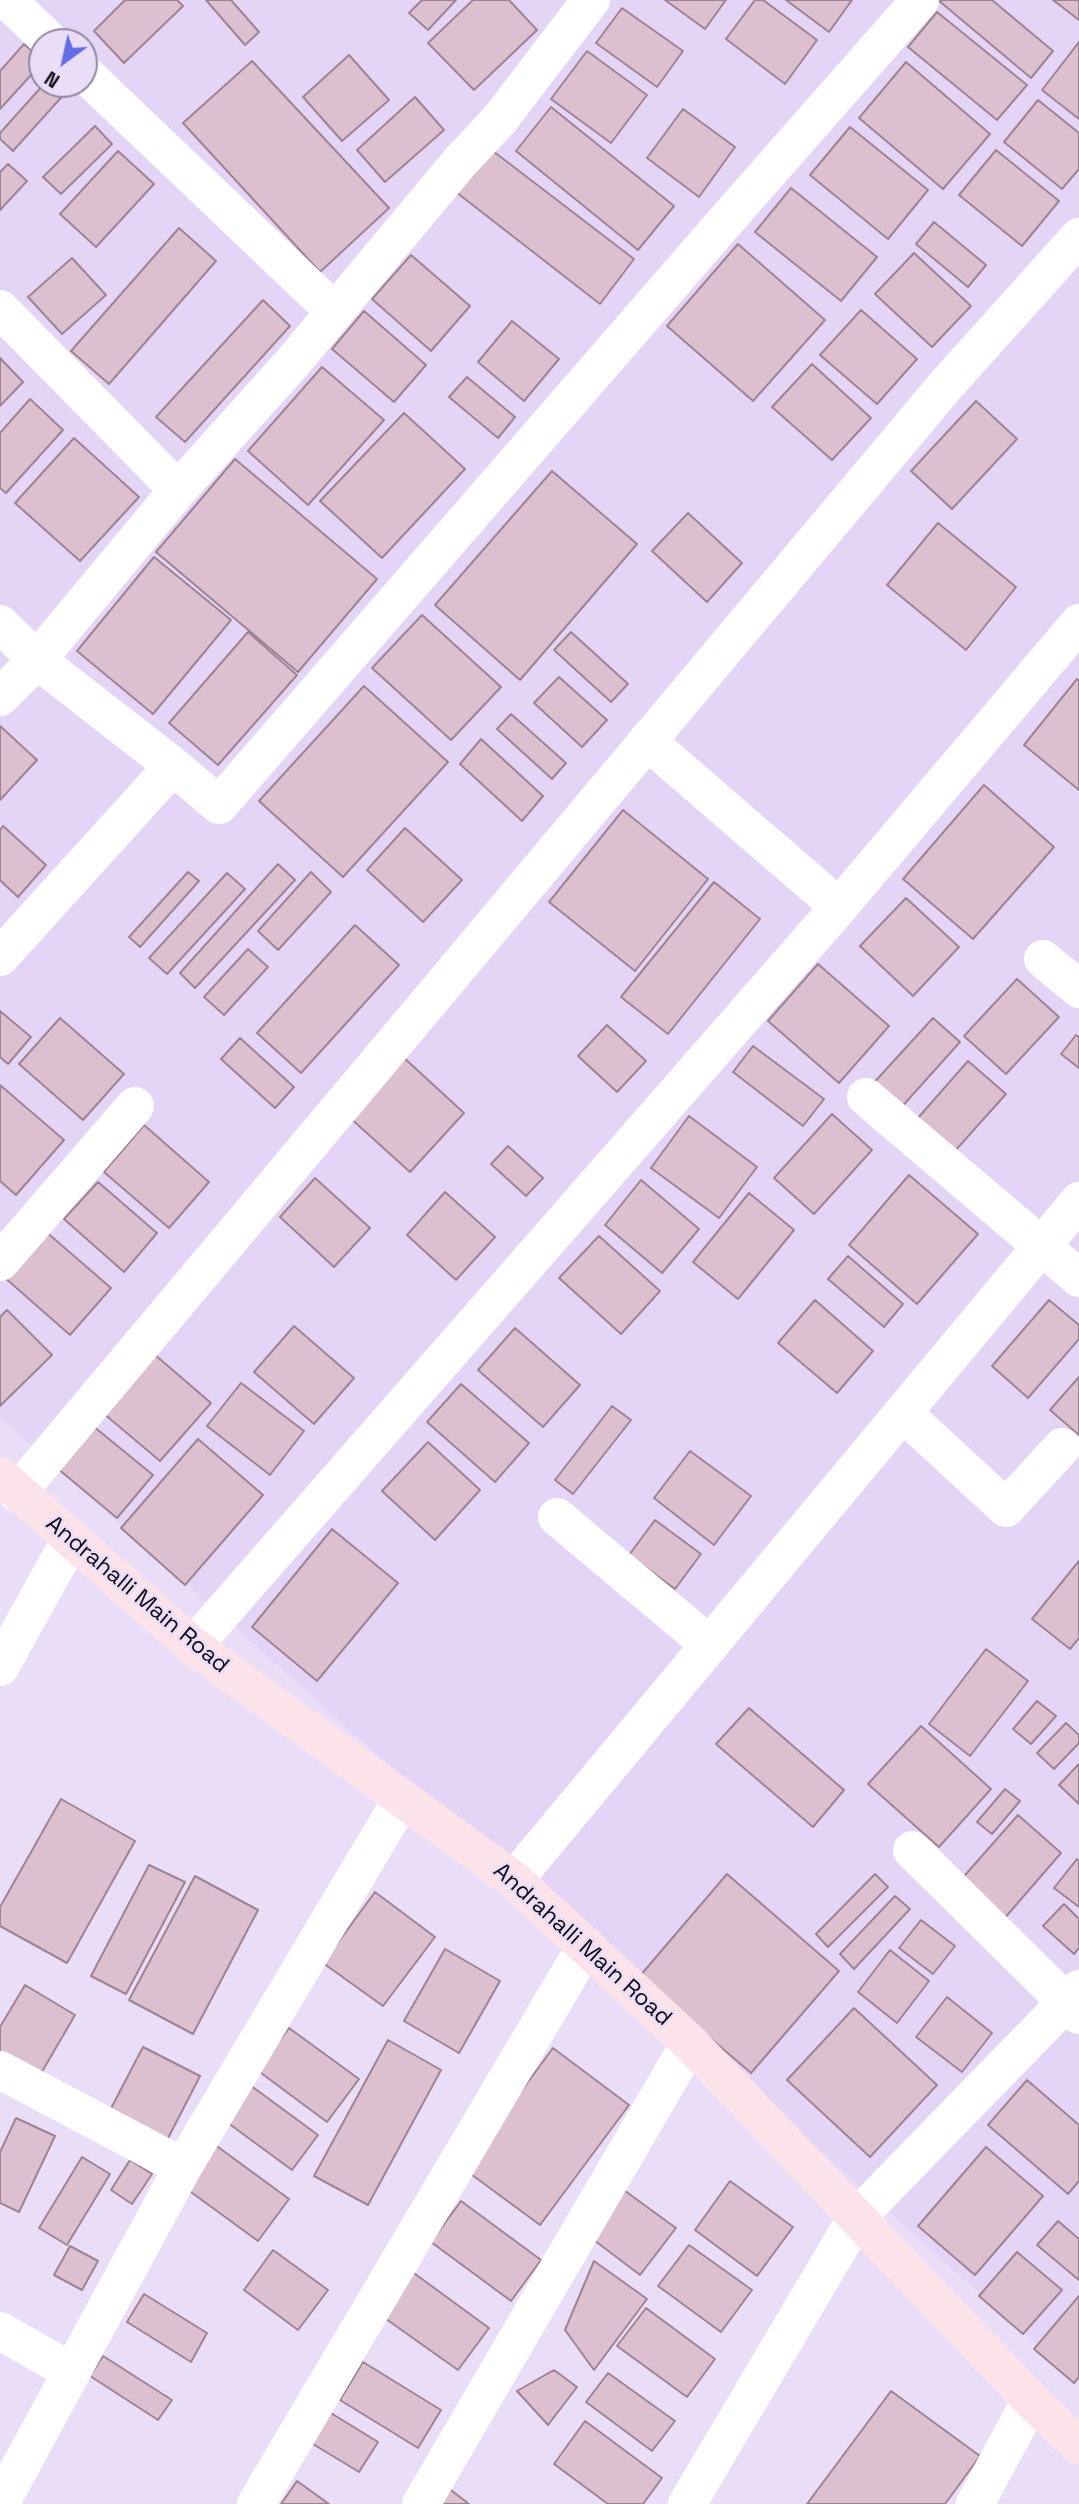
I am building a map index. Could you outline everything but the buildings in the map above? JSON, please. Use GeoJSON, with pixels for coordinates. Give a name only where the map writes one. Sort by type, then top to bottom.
{"type":"FeatureCollection","features":[{"type":"Feature","properties":{"kind":"street"},"geometry":{"type":"LineString","coordinates":[[7,0],[36,28]]}},
{"type":"Feature","properties":{"kind":"street"},"geometry":{"type":"LineString","coordinates":[[0,697],[37,660],[178,490],[293,362],[500,119],[591,0]]}},
{"type":"Feature","properties":{"kind":"street"},"geometry":{"type":"LineString","coordinates":[[0,624],[37,660],[219,805],[920,0]]}},
{"type":"Feature","properties":{"kind":"street"},"geometry":{"type":"LineString","coordinates":[[98,86],[334,311]]}},
{"type":"Feature","properties":{"kind":"street"},"geometry":{"type":"LineString","coordinates":[[9,1484],[647,741],[946,385],[1079,237]]}},
{"type":"Feature","properties":{"kind":"street"},"geometry":{"type":"LineString","coordinates":[[0,309],[178,490]]}},
{"type":"Feature","properties":{"kind":"street"},"geometry":{"type":"LineString","coordinates":[[193,1646],[839,906],[1079,623]]}},
{"type":"Feature","properties":{"kind":"street"},"geometry":{"type":"LineString","coordinates":[[647,741],[839,906]]}},
{"type":"Feature","properties":{"kind":"street"},"geometry":{"type":"LineString","coordinates":[[0,957],[173,766]]}},
{"type":"Feature","properties":{"kind":"street"},"geometry":{"type":"LineString","coordinates":[[1043,959],[1079,989]]}},
{"type":"Feature","properties":{"kind":"street"},"geometry":{"type":"LineString","coordinates":[[866,1097],[1079,1278]]}},
{"type":"Feature","properties":{"kind":"street"},"geometry":{"type":"LineString","coordinates":[[0,1262],[135,1107]]}},
{"type":"Feature","properties":{"kind":"street"},"geometry":{"type":"LineString","coordinates":[[514,1880],[1079,1201]]}},
{"type":"Feature","properties":{"kind":"street"},"geometry":{"type":"LineString","coordinates":[[903,1413],[1006,1508],[1062,1447]]}},
{"type":"Feature","properties":{"kind":"street","name":"Andrahalli Main Road"},"geometry":{"type":"LineString","coordinates":[[9,1484],[193,1646],[514,1880],[691,2043],[1031,2400],[1079,2446]]}},
{"type":"Feature","properties":{"kind":"street"},"geometry":{"type":"LineString","coordinates":[[557,1517],[710,1645]]}},
{"type":"Feature","properties":{"kind":"street"},"geometry":{"type":"LineString","coordinates":[[0,1667],[71,1539]]}},
{"type":"Feature","properties":{"kind":"street"},"geometry":{"type":"LineString","coordinates":[[0,2504],[183,2167],[402,1799]]}},
{"type":"Feature","properties":{"kind":"street"},"geometry":{"type":"LineString","coordinates":[[687,2504],[857,2217],[1075,2002],[912,1850]]}},
{"type":"Feature","properties":{"kind":"street"},"geometry":{"type":"LineString","coordinates":[[256,2504],[586,1946]]}},
{"type":"Feature","properties":{"kind":"street"},"geometry":{"type":"LineString","coordinates":[[421,2504],[691,2043]]}},
{"type":"Feature","properties":{"kind":"street"},"geometry":{"type":"LineString","coordinates":[[0,2070],[183,2167]]}},
{"type":"Feature","properties":{"kind":"street"},"geometry":{"type":"LineString","coordinates":[[0,2331],[72,2372]]}},
{"type":"Feature","properties":{"kind":"street"},"geometry":{"type":"LineString","coordinates":[[975,2504],[1031,2400]]}},
{"type":"Feature","properties":{"kind":"shaded area"},"geometry":{"type":"Polygon","coordinates":[[[0,0],[1079,0],[1079,2382],[0,1417],[0,0]]]}}]}
